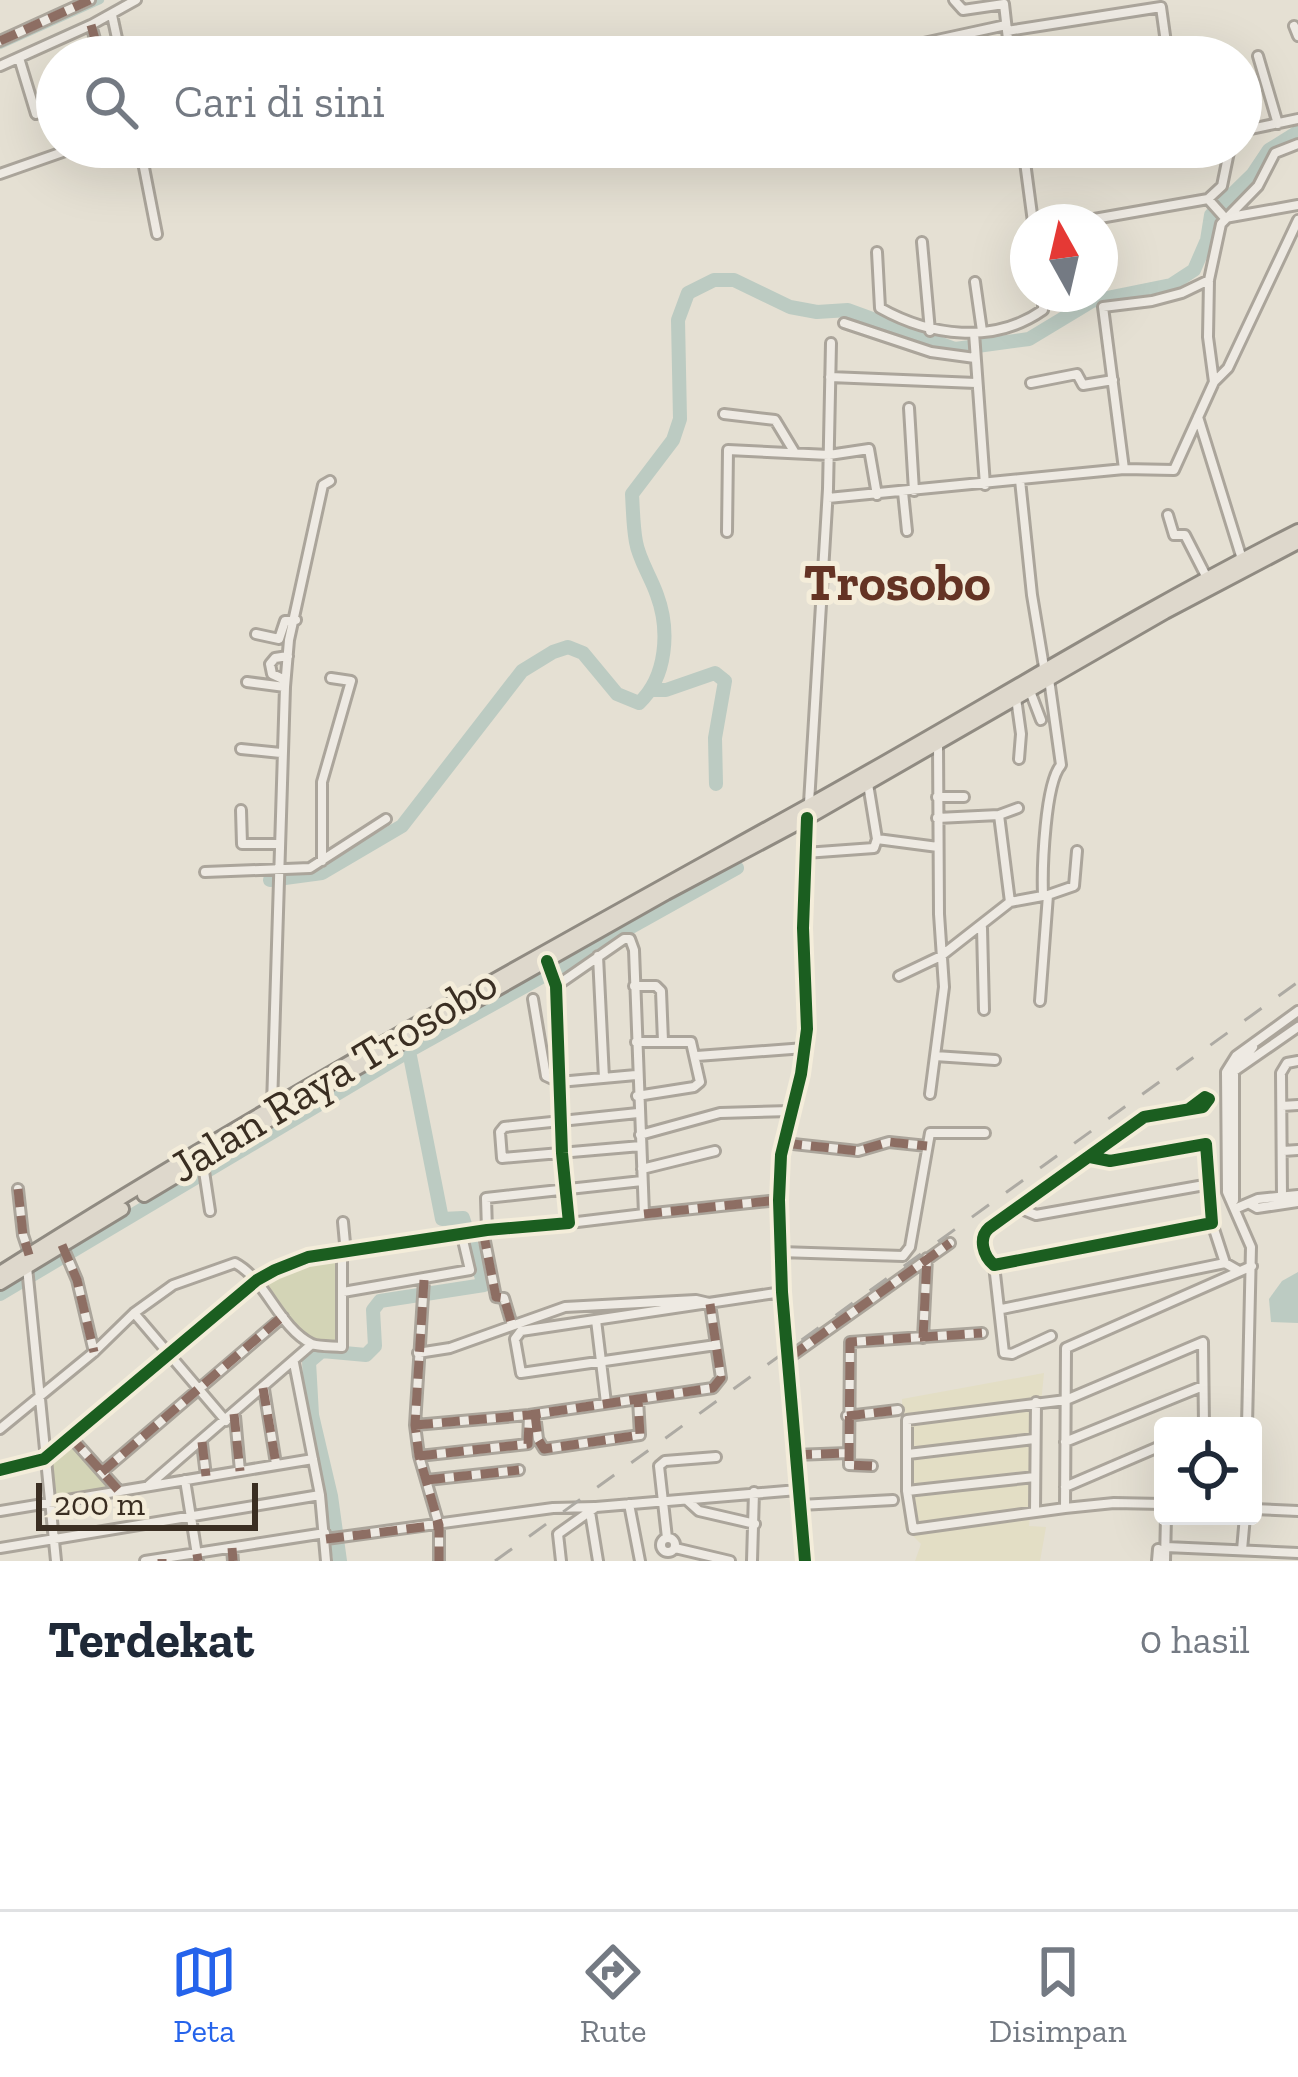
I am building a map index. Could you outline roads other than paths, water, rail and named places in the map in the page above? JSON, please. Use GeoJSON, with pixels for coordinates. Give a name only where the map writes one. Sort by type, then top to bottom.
{"type":"FeatureCollection","features":[{"type":"Feature","properties":{"kind":"highway","name":"Jalan Raya Trosobo"},"geometry":{"type":"LineString","coordinates":[[0,1283],[65,1251],[203,1163],[272,1106],[808,812],[1206,576],[1298,531]]}},
{"type":"Feature","properties":{"kind":"highway","name":"Jalan Raya Trosobo"},"geometry":{"type":"LineString","coordinates":[[808,812],[868,784],[1016,698],[1047,673],[1298,542]]}},
{"type":"Feature","properties":{"kind":"highway","name":"Jalan Raya Trosobo"},"geometry":{"type":"LineString","coordinates":[[0,1273],[29,1269],[732,852]]}},
{"type":"Feature","properties":{"kind":"street"},"geometry":{"type":"LineString","coordinates":[[0,41],[89,0]]}},
{"type":"Feature","properties":{"kind":"street"},"geometry":{"type":"LineString","coordinates":[[65,36],[136,0]]}},
{"type":"Feature","properties":{"kind":"street"},"geometry":{"type":"LineString","coordinates":[[954,0],[963,10],[1002,3],[1008,36]]}},
{"type":"Feature","properties":{"kind":"street"},"geometry":{"type":"LineString","coordinates":[[966,36],[1161,7],[1165,36]]}},
{"type":"Feature","properties":{"kind":"street"},"geometry":{"type":"LineString","coordinates":[[112,15],[116,36]]}},
{"type":"Feature","properties":{"kind":"street"},"geometry":{"type":"LineString","coordinates":[[43,24],[48,36]]}},
{"type":"Feature","properties":{"kind":"street"},"geometry":{"type":"LineString","coordinates":[[91,26],[94,36]]}},
{"type":"Feature","properties":{"kind":"street"},"geometry":{"type":"LineString","coordinates":[[0,66],[36,49]]}},
{"type":"Feature","properties":{"kind":"street"},"geometry":{"type":"LineString","coordinates":[[20,58],[36,114]]}},
{"type":"Feature","properties":{"kind":"street"},"geometry":{"type":"LineString","coordinates":[[1262,70],[1278,124]]}},
{"type":"Feature","properties":{"kind":"street"},"geometry":{"type":"LineString","coordinates":[[1262,127],[1298,119]]}},
{"type":"Feature","properties":{"kind":"street"},"geometry":{"type":"LineString","coordinates":[[1214,382],[1208,280],[1222,216],[1258,186],[1275,153],[1298,144]]}},
{"type":"Feature","properties":{"kind":"street"},"geometry":{"type":"LineString","coordinates":[[0,174],[36,161]]}},
{"type":"Feature","properties":{"kind":"street"},"geometry":{"type":"LineString","coordinates":[[144,168],[157,234]]}},
{"type":"Feature","properties":{"kind":"street"},"geometry":{"type":"LineString","coordinates":[[1025,168],[1030,204]]}},
{"type":"Feature","properties":{"kind":"street"},"geometry":{"type":"LineString","coordinates":[[1118,215],[1210,200],[1222,186],[1226,168]]}},
{"type":"Feature","properties":{"kind":"street"},"geometry":{"type":"LineString","coordinates":[[1210,200],[1222,216]]}},
{"type":"Feature","properties":{"kind":"street"},"geometry":{"type":"LineString","coordinates":[[1222,216],[1298,205]]}},
{"type":"Feature","properties":{"kind":"street"},"geometry":{"type":"LineString","coordinates":[[828,498],[1124,469],[1174,470],[1298,220]]}},
{"type":"Feature","properties":{"kind":"street"},"geometry":{"type":"LineString","coordinates":[[922,242],[930,331]]}},
{"type":"Feature","properties":{"kind":"street"},"geometry":{"type":"LineString","coordinates":[[877,252],[880,308],[930,331],[977,334],[1040,312]]}},
{"type":"Feature","properties":{"kind":"street"},"geometry":{"type":"LineString","coordinates":[[1124,469],[1103,307],[1182,293],[1208,280]]}},
{"type":"Feature","properties":{"kind":"street"},"geometry":{"type":"LineString","coordinates":[[975,282],[976,382],[985,485]]}},
{"type":"Feature","properties":{"kind":"street"},"geometry":{"type":"LineString","coordinates":[[844,323],[931,352],[975,355]]}},
{"type":"Feature","properties":{"kind":"street"},"geometry":{"type":"LineString","coordinates":[[805,1561],[782,1292],[779,1200],[784,1143],[805,1048],[805,853],[828,498],[831,343]]}},
{"type":"Feature","properties":{"kind":"street"},"geometry":{"type":"LineString","coordinates":[[1031,383],[1077,374],[1083,385],[1113,380]]}},
{"type":"Feature","properties":{"kind":"street"},"geometry":{"type":"LineString","coordinates":[[830,377],[976,382]]}},
{"type":"Feature","properties":{"kind":"street"},"geometry":{"type":"LineString","coordinates":[[907,531],[909,409]]}},
{"type":"Feature","properties":{"kind":"street"},"geometry":{"type":"LineString","coordinates":[[724,414],[775,420],[795,454]]}},
{"type":"Feature","properties":{"kind":"street"},"geometry":{"type":"LineString","coordinates":[[1198,417],[1242,559]]}},
{"type":"Feature","properties":{"kind":"street"},"geometry":{"type":"LineString","coordinates":[[727,532],[727,450],[830,455],[869,449],[877,495]]}},
{"type":"Feature","properties":{"kind":"street"},"geometry":{"type":"LineString","coordinates":[[1020,480],[1031,596],[1061,765],[1054,773],[1046,825],[1040,1001]]}},
{"type":"Feature","properties":{"kind":"street"},"geometry":{"type":"LineString","coordinates":[[272,1106],[285,683],[322,485],[330,481]]}},
{"type":"Feature","properties":{"kind":"street"},"geometry":{"type":"LineString","coordinates":[[1168,515],[1174,535],[1186,536],[1206,576]]}},
{"type":"Feature","properties":{"kind":"street"},"geometry":{"type":"LineString","coordinates":[[256,634],[280,638],[285,621],[296,620]]}},
{"type":"Feature","properties":{"kind":"street"},"geometry":{"type":"LineString","coordinates":[[285,683],[272,674],[270,664],[288,656]]}},
{"type":"Feature","properties":{"kind":"street"},"geometry":{"type":"LineString","coordinates":[[322,861],[322,782],[350,681],[331,678]]}},
{"type":"Feature","properties":{"kind":"street"},"geometry":{"type":"LineString","coordinates":[[247,682],[285,683]]}},
{"type":"Feature","properties":{"kind":"street"},"geometry":{"type":"LineString","coordinates":[[1030,689],[1041,720]]}},
{"type":"Feature","properties":{"kind":"street"},"geometry":{"type":"LineString","coordinates":[[1016,698],[1021,734],[1018,759]]}},
{"type":"Feature","properties":{"kind":"street"},"geometry":{"type":"LineString","coordinates":[[930,1094],[944,987],[938,743]]}},
{"type":"Feature","properties":{"kind":"street"},"geometry":{"type":"LineString","coordinates":[[241,749],[281,753]]}},
{"type":"Feature","properties":{"kind":"street"},"geometry":{"type":"LineString","coordinates":[[805,853],[874,848],[877,839],[868,784]]}},
{"type":"Feature","properties":{"kind":"street"},"geometry":{"type":"LineString","coordinates":[[937,797],[964,797]]}},
{"type":"Feature","properties":{"kind":"street"},"geometry":{"type":"LineString","coordinates":[[937,818],[999,815],[1018,808]]}},
{"type":"Feature","properties":{"kind":"street"},"geometry":{"type":"LineString","coordinates":[[241,810],[242,844],[277,844]]}},
{"type":"Feature","properties":{"kind":"street"},"geometry":{"type":"LineString","coordinates":[[999,815],[1010,902]]}},
{"type":"Feature","properties":{"kind":"street"},"geometry":{"type":"LineString","coordinates":[[206,872],[304,869],[386,819]]}},
{"type":"Feature","properties":{"kind":"street"},"geometry":{"type":"LineString","coordinates":[[877,839],[939,847]]}},
{"type":"Feature","properties":{"kind":"street"},"geometry":{"type":"LineString","coordinates":[[899,976],[941,956],[1010,902],[1074,886],[1077,851]]}},
{"type":"Feature","properties":{"kind":"street"},"geometry":{"type":"LineString","coordinates":[[981,927],[984,1010]]}},
{"type":"Feature","properties":{"kind":"street"},"geometry":{"type":"LineString","coordinates":[[555,981],[630,939],[644,1214]]}},
{"type":"Feature","properties":{"kind":"street"},"geometry":{"type":"LineString","coordinates":[[598,956],[604,1078]]}},
{"type":"Feature","properties":{"kind":"street"},"geometry":{"type":"LineString","coordinates":[[548,962],[555,981],[569,1222]]}},
{"type":"Feature","properties":{"kind":"street"},"geometry":{"type":"LineString","coordinates":[[634,986],[656,986],[661,991],[663,1041]]}},
{"type":"Feature","properties":{"kind":"street"},"geometry":{"type":"LineString","coordinates":[[533,999],[545,1076],[559,1082],[636,1075]]}},
{"type":"Feature","properties":{"kind":"street"},"geometry":{"type":"LineString","coordinates":[[1247,1417],[1251,1246],[1227,1192],[1230,1072],[1239,1058],[1298,1011]]}},
{"type":"Feature","properties":{"kind":"street"},"geometry":{"type":"LineString","coordinates":[[1230,1072],[1298,1027]]}},
{"type":"Feature","properties":{"kind":"street"},"geometry":{"type":"LineString","coordinates":[[636,1042],[691,1042],[697,1056],[697,1087],[638,1096]]}},
{"type":"Feature","properties":{"kind":"street"},"geometry":{"type":"LineString","coordinates":[[697,1056],[805,1048]]}},
{"type":"Feature","properties":{"kind":"street"},"geometry":{"type":"LineString","coordinates":[[935,1056],[995,1060]]}},
{"type":"Feature","properties":{"kind":"street"},"geometry":{"type":"LineString","coordinates":[[1282,1197],[1282,1070],[1287,1063],[1298,1061]]}},
{"type":"Feature","properties":{"kind":"street"},"geometry":{"type":"LineString","coordinates":[[1282,1106],[1298,1105]]}},
{"type":"Feature","properties":{"kind":"street"},"geometry":{"type":"LineString","coordinates":[[1051,1336],[1006,1354],[1002,1348],[1002,1310],[994,1265],[984,1252],[985,1231],[1144,1118],[1189,1109]]}},
{"type":"Feature","properties":{"kind":"street"},"geometry":{"type":"LineString","coordinates":[[638,1113],[504,1127],[500,1132],[503,1160],[640,1140],[720,1113],[791,1111]]}},
{"type":"Feature","properties":{"kind":"street"},"geometry":{"type":"LineString","coordinates":[[780,1252],[904,1255],[910,1247],[931,1132],[986,1133]]}},
{"type":"Feature","properties":{"kind":"street"},"geometry":{"type":"LineString","coordinates":[[784,1143],[858,1151],[889,1142],[927,1146]]}},
{"type":"Feature","properties":{"kind":"street"},"geometry":{"type":"LineString","coordinates":[[1090,1156],[1110,1161],[1206,1144],[1212,1223],[1225,1262],[1240,1272]]}},
{"type":"Feature","properties":{"kind":"street"},"geometry":{"type":"LineString","coordinates":[[1283,1151],[1298,1150]]}},
{"type":"Feature","properties":{"kind":"street"},"geometry":{"type":"LineString","coordinates":[[642,1169],[716,1151]]}},
{"type":"Feature","properties":{"kind":"street"},"geometry":{"type":"LineString","coordinates":[[203,1163],[210,1211]]}},
{"type":"Feature","properties":{"kind":"street"},"geometry":{"type":"LineString","coordinates":[[343,1292],[424,1282],[470,1270],[474,1233],[486,1198],[642,1181]]}},
{"type":"Feature","properties":{"kind":"street"},"geometry":{"type":"LineString","coordinates":[[1019,1208],[1036,1215],[1210,1184]]}},
{"type":"Feature","properties":{"kind":"street"},"geometry":{"type":"LineString","coordinates":[[18,1190],[56,1561]]}},
{"type":"Feature","properties":{"kind":"street"},"geometry":{"type":"LineString","coordinates":[[1250,1204],[1258,1199],[1298,1199]]}},
{"type":"Feature","properties":{"kind":"street"},"geometry":{"type":"LineString","coordinates":[[1236,1204],[1257,1208],[1298,1199]]}},
{"type":"Feature","properties":{"kind":"street"},"geometry":{"type":"LineString","coordinates":[[0,1470],[44,1459],[256,1280],[299,1260],[474,1233],[779,1200]]}},
{"type":"Feature","properties":{"kind":"street"},"geometry":{"type":"LineString","coordinates":[[0,1430],[173,1285],[235,1263],[312,1344],[343,1346],[343,1222]]}},
{"type":"Feature","properties":{"kind":"street"},"geometry":{"type":"LineString","coordinates":[[994,1265],[1212,1223]]}},
{"type":"Feature","properties":{"kind":"street"},"geometry":{"type":"LineString","coordinates":[[474,1233],[496,1297],[504,1298],[512,1325]]}},
{"type":"Feature","properties":{"kind":"street"},"geometry":{"type":"LineString","coordinates":[[790,1357],[950,1243]]}},
{"type":"Feature","properties":{"kind":"street"},"geometry":{"type":"LineString","coordinates":[[65,1251],[94,1352]]}},
{"type":"Feature","properties":{"kind":"street"},"geometry":{"type":"LineString","coordinates":[[923,1338],[927,1258]]}},
{"type":"Feature","properties":{"kind":"street"},"geometry":{"type":"LineString","coordinates":[[1002,1310],[1225,1262]]}},
{"type":"Feature","properties":{"kind":"street"},"geometry":{"type":"LineString","coordinates":[[1065,1508],[1066,1348],[1252,1266]]}},
{"type":"Feature","properties":{"kind":"street"},"geometry":{"type":"LineString","coordinates":[[424,1282],[415,1425],[439,1525],[439,1561]]}},
{"type":"Feature","properties":{"kind":"street"},"geometry":{"type":"LineString","coordinates":[[716,1345],[524,1373],[519,1370],[518,1332],[782,1292]]}},
{"type":"Feature","properties":{"kind":"street"},"geometry":{"type":"LineString","coordinates":[[418,1353],[451,1348],[579,1305],[697,1300],[710,1304]]}},
{"type":"Feature","properties":{"kind":"street"},"geometry":{"type":"LineString","coordinates":[[415,1425],[532,1415],[713,1388],[721,1378],[710,1304]]}},
{"type":"Feature","properties":{"kind":"street"},"geometry":{"type":"LineString","coordinates":[[134,1313],[230,1418],[240,1471]]}},
{"type":"Feature","properties":{"kind":"street"},"geometry":{"type":"LineString","coordinates":[[102,1472],[283,1316]]}},
{"type":"Feature","properties":{"kind":"street"},"geometry":{"type":"LineString","coordinates":[[596,1320],[605,1403]]}},
{"type":"Feature","properties":{"kind":"street"},"geometry":{"type":"LineString","coordinates":[[872,1466],[849,1466],[850,1342],[982,1333]]}},
{"type":"Feature","properties":{"kind":"street"},"geometry":{"type":"LineString","coordinates":[[1154,1504],[1114,1503],[913,1528],[907,1491],[907,1420],[1066,1400],[1203,1342],[1204,1417]]}},
{"type":"Feature","properties":{"kind":"street"},"geometry":{"type":"LineString","coordinates":[[148,1486],[312,1344]]}},
{"type":"Feature","properties":{"kind":"street"},"geometry":{"type":"LineString","coordinates":[[294,1362],[330,1537],[326,1561]]}},
{"type":"Feature","properties":{"kind":"street"},"geometry":{"type":"LineString","coordinates":[[1065,1442],[1203,1386]]}},
{"type":"Feature","properties":{"kind":"street"},"geometry":{"type":"LineString","coordinates":[[263,1388],[276,1464]]}},
{"type":"Feature","properties":{"kind":"street"},"geometry":{"type":"LineString","coordinates":[[532,1415],[544,1449],[618,1438],[643,1432],[638,1399]]}},
{"type":"Feature","properties":{"kind":"street"},"geometry":{"type":"LineString","coordinates":[[1035,1511],[1036,1402]]}},
{"type":"Feature","properties":{"kind":"street"},"geometry":{"type":"LineString","coordinates":[[847,1416],[898,1410]]}},
{"type":"Feature","properties":{"kind":"street"},"geometry":{"type":"LineString","coordinates":[[419,1456],[528,1444],[532,1415]]}},
{"type":"Feature","properties":{"kind":"street"},"geometry":{"type":"LineString","coordinates":[[70,1436],[119,1491]]}},
{"type":"Feature","properties":{"kind":"street"},"geometry":{"type":"LineString","coordinates":[[908,1454],[1034,1439]]}},
{"type":"Feature","properties":{"kind":"street"},"geometry":{"type":"LineString","coordinates":[[202,1442],[206,1476]]}},
{"type":"Feature","properties":{"kind":"street"},"geometry":{"type":"LineString","coordinates":[[1065,1487],[1154,1449]]}},
{"type":"Feature","properties":{"kind":"street"},"geometry":{"type":"LineString","coordinates":[[794,1455],[848,1453]]}},
{"type":"Feature","properties":{"kind":"street"},"geometry":{"type":"LineString","coordinates":[[716,1456],[661,1464],[667,1538],[661,1545],[668,1554],[730,1561]]}},
{"type":"Feature","properties":{"kind":"street"},"geometry":{"type":"LineString","coordinates":[[0,1511],[313,1459]]}},
{"type":"Feature","properties":{"kind":"street"},"geometry":{"type":"LineString","coordinates":[[428,1480],[519,1470]]}},
{"type":"Feature","properties":{"kind":"street"},"geometry":{"type":"LineString","coordinates":[[907,1491],[1035,1477]]}},
{"type":"Feature","properties":{"kind":"street"},"geometry":{"type":"LineString","coordinates":[[184,1480],[198,1558]]}},
{"type":"Feature","properties":{"kind":"street"},"geometry":{"type":"LineString","coordinates":[[146,1561],[198,1558],[232,1548],[553,1508],[593,1510],[798,1490]]}},
{"type":"Feature","properties":{"kind":"street"},"geometry":{"type":"LineString","coordinates":[[752,1561],[754,1492]]}},
{"type":"Feature","properties":{"kind":"street"},"geometry":{"type":"LineString","coordinates":[[0,1548],[320,1495]]}},
{"type":"Feature","properties":{"kind":"street"},"geometry":{"type":"LineString","coordinates":[[687,1499],[699,1511],[754,1524]]}},
{"type":"Feature","properties":{"kind":"street"},"geometry":{"type":"LineString","coordinates":[[800,1504],[893,1500]]}},
{"type":"Feature","properties":{"kind":"street"},"geometry":{"type":"LineString","coordinates":[[629,1504],[640,1561]]}},
{"type":"Feature","properties":{"kind":"street"},"geometry":{"type":"LineString","coordinates":[[1262,1509],[1298,1511]]}},
{"type":"Feature","properties":{"kind":"street"},"geometry":{"type":"LineString","coordinates":[[562,1561],[559,1534],[593,1510]]}},
{"type":"Feature","properties":{"kind":"street"},"geometry":{"type":"LineString","coordinates":[[593,1510],[598,1561]]}},
{"type":"Feature","properties":{"kind":"street"},"geometry":{"type":"LineString","coordinates":[[1161,1561],[1165,1525]]}},
{"type":"Feature","properties":{"kind":"street"},"geometry":{"type":"LineString","coordinates":[[1242,1550],[1244,1525]]}},
{"type":"Feature","properties":{"kind":"street"},"geometry":{"type":"LineString","coordinates":[[232,1548],[233,1561]]}},
{"type":"Feature","properties":{"kind":"street"},"geometry":{"type":"LineString","coordinates":[[1162,1548],[1298,1553]]}},
{"type":"Feature","properties":{"kind":"waterway"},"geometry":{"type":"LineString","coordinates":[[0,45],[100,0]]}},
{"type":"Feature","properties":{"kind":"waterway"},"geometry":{"type":"LineString","coordinates":[[1262,160],[1269,150],[1298,132]]}},
{"type":"Feature","properties":{"kind":"waterway"},"geometry":{"type":"LineString","coordinates":[[270,880],[322,873],[402,826],[522,671],[553,652],[568,647],[583,653],[617,694],[639,703],[648,692],[660,667],[664,623],[638,549],[632,494],[673,440],[680,419],[678,320],[688,293],[714,280],[734,280],[790,307],[848,310],[955,349],[1029,339],[1092,301],[1171,285],[1194,270],[1211,215],[1257,168]]}},
{"type":"Feature","properties":{"kind":"waterway"},"geometry":{"type":"LineString","coordinates":[[652,690],[666,690],[715,673],[725,681],[715,738],[716,784]]}},
{"type":"Feature","properties":{"kind":"waterway"},"geometry":{"type":"LineString","coordinates":[[0,1294],[409,1051],[737,868]]}},
{"type":"Feature","properties":{"kind":"waterway"},"geometry":{"type":"LineString","coordinates":[[340,1561],[312,1415],[309,1362],[322,1351],[366,1355],[375,1346],[373,1310],[380,1301],[484,1285],[463,1218],[442,1219],[409,1051]]}},
{"type":"Feature","properties":{"kind":"railway"},"geometry":{"type":"LineString","coordinates":[[495,1561],[1298,982]]}},
{"type":"Feature","properties":{"kind":"district","name":"Trosobo"},"geometry":{"type":"Point","coordinates":[897,582]}}]}
